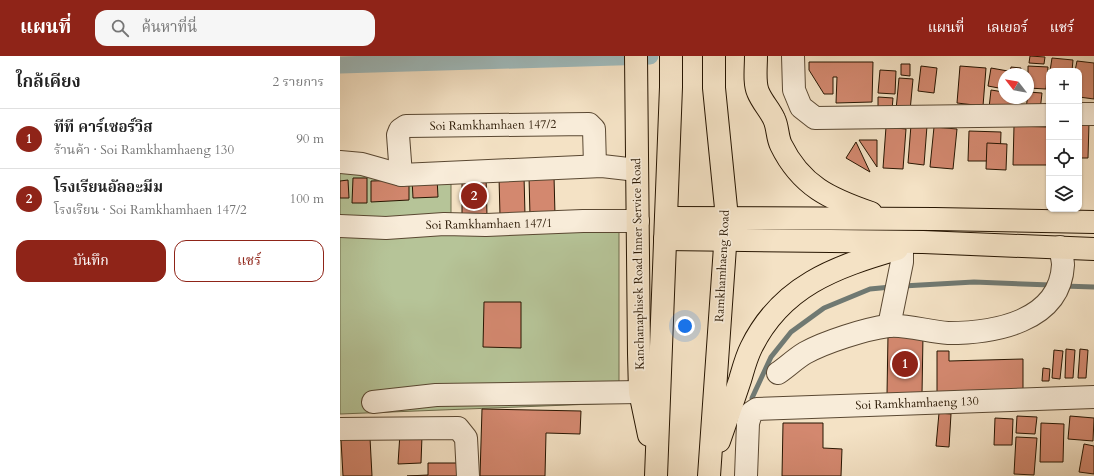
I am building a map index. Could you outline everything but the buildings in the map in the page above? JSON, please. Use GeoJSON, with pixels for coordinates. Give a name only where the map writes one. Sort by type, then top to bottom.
{"type":"FeatureCollection","features":[{"type":"Feature","properties":{"kind":"main road","name":"Kanchanaphisek Road Inner Service Road"},"geometry":{"type":"LineString","coordinates":[[636,56],[640,392],[656,473]]}},
{"type":"Feature","properties":{"kind":"main road"},"geometry":{"type":"LineString","coordinates":[[656,473],[671,56]]}},
{"type":"Feature","properties":{"kind":"main road","name":"Ramkhamhaeng Road"},"geometry":{"type":"LineString","coordinates":[[709,472],[727,218],[714,88],[714,56]]}},
{"type":"Feature","properties":{"kind":"main road"},"geometry":{"type":"LineString","coordinates":[[756,56],[758,91],[775,120],[780,143],[787,157],[802,178],[821,192],[845,204],[887,219]]}},
{"type":"Feature","properties":{"kind":"main road"},"geometry":{"type":"LineString","coordinates":[[665,228],[727,218],[1094,222]]}},
{"type":"Feature","properties":{"kind":"main road"},"geometry":{"type":"LineString","coordinates":[[665,228],[726,240],[923,242],[1094,249]]}},
{"type":"Feature","properties":{"kind":"main road"},"geometry":{"type":"LineString","coordinates":[[709,472],[750,349],[767,321],[792,295],[821,276],[853,262],[923,242]]}},
{"type":"Feature","properties":{"kind":"street"},"geometry":{"type":"LineString","coordinates":[[793,56],[794,90],[801,107],[815,118],[1046,114]]}},
{"type":"Feature","properties":{"kind":"street"},"geometry":{"type":"LineString","coordinates":[[1082,114],[1094,114]]}},
{"type":"Feature","properties":{"kind":"street","name":"Soi Ramkhamhaen 147/2"},"geometry":{"type":"LineString","coordinates":[[401,175],[398,135],[400,130],[406,126],[589,124],[594,129],[595,166]]}},
{"type":"Feature","properties":{"kind":"street"},"geometry":{"type":"LineString","coordinates":[[340,162],[362,164],[401,175],[595,166],[637,170]]}},
{"type":"Feature","properties":{"kind":"street","name":"Soi Ramkhamhaen 147/1"},"geometry":{"type":"LineString","coordinates":[[340,226],[386,228],[444,224],[486,225],[583,221],[638,221]]}},
{"type":"Feature","properties":{"kind":"street"},"geometry":{"type":"LineString","coordinates":[[889,326],[902,262],[902,247]]}},
{"type":"Feature","properties":{"kind":"street"},"geometry":{"type":"LineString","coordinates":[[778,373],[805,353],[837,339],[889,326],[947,333],[988,331],[1024,320],[1044,308],[1057,290],[1063,265],[1060,247]]}},
{"type":"Feature","properties":{"kind":"street"},"geometry":{"type":"LineString","coordinates":[[373,402],[436,395],[640,392]]}},
{"type":"Feature","properties":{"kind":"street","name":"Soi Ramkhamhaeng 130"},"geometry":{"type":"LineString","coordinates":[[746,476],[748,423],[751,413],[757,409],[1094,397]]}},
{"type":"Feature","properties":{"kind":"street"},"geometry":{"type":"LineString","coordinates":[[340,429],[452,426],[458,428],[464,433],[466,438],[468,476]]}},
{"type":"Feature","properties":{"kind":"green space"},"geometry":{"type":"Polygon","coordinates":[[[340,168],[451,182],[451,229],[619,226],[619,403],[340,414],[340,168]]]}},
{"type":"Feature","properties":{"kind":"waterway"},"geometry":{"type":"LineString","coordinates":[[340,65],[650,56]]}},
{"type":"Feature","properties":{"kind":"waterway"},"geometry":{"type":"LineString","coordinates":[[903,286],[974,282],[1051,285]]}},
{"type":"Feature","properties":{"kind":"waterway"},"geometry":{"type":"LineString","coordinates":[[1063,286],[1094,287]]}},
{"type":"Feature","properties":{"kind":"waterway"},"geometry":{"type":"LineString","coordinates":[[752,398],[771,357],[791,332],[824,308],[870,289],[891,287]]}},
{"type":"Feature","properties":{"kind":"place","name":"โรงเรียนอัลอะมีม"},"geometry":{"type":"Point","coordinates":[474,196]}},
{"type":"Feature","properties":{"kind":"place","name":"ทีที คาร์เซอร์วิส"},"geometry":{"type":"Point","coordinates":[905,364]}}]}
